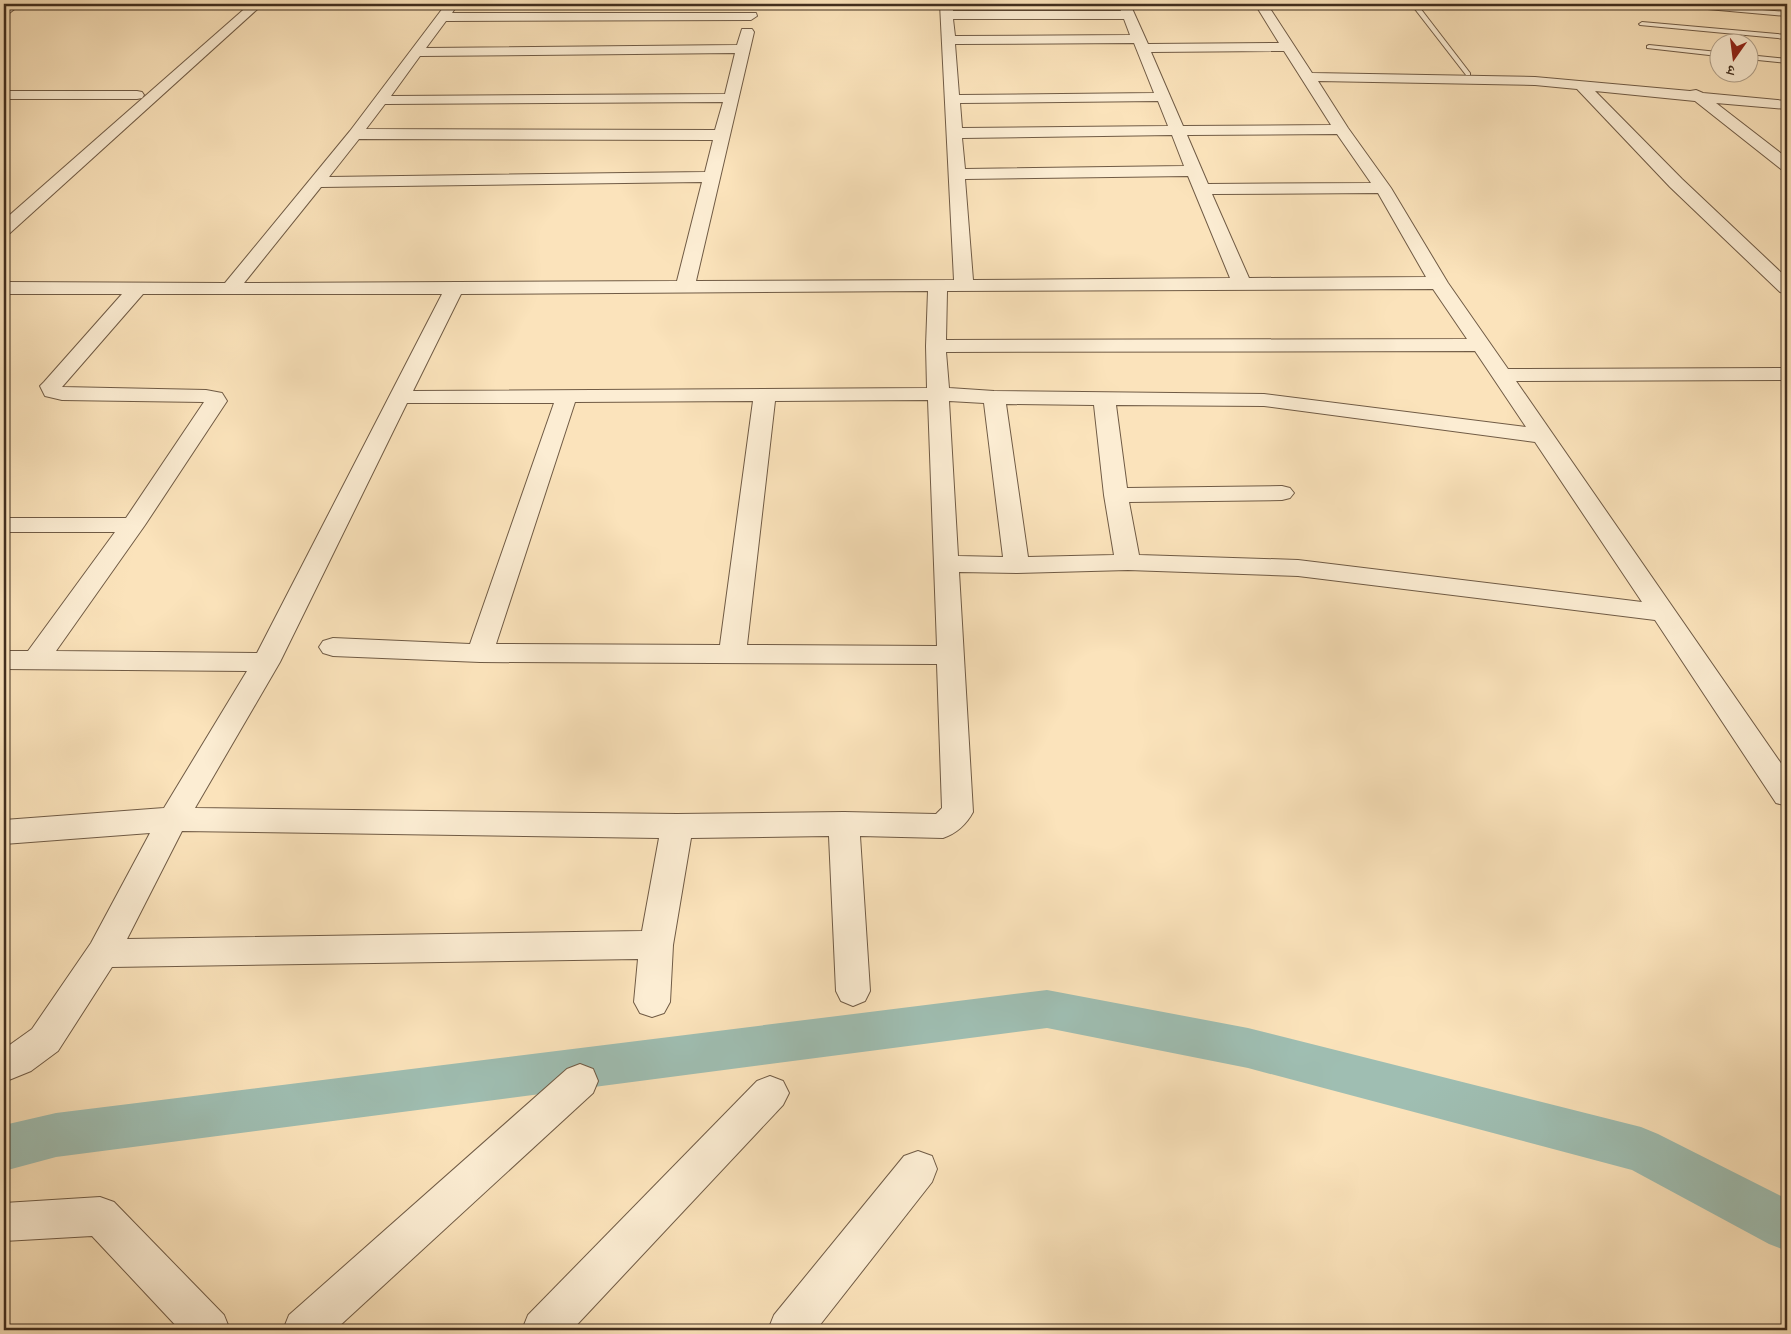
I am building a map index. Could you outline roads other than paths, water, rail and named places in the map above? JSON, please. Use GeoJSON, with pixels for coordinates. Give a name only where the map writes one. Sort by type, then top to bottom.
{"type":"FeatureCollection","features":[{"type":"Feature","properties":{"kind":"street"},"geometry":{"type":"LineString","coordinates":[[4,11],[15,4]]}},
{"type":"Feature","properties":{"kind":"street"},"geometry":{"type":"LineString","coordinates":[[4,210],[243,4]]}},
{"type":"Feature","properties":{"kind":"street"},"geometry":{"type":"LineString","coordinates":[[4,229],[257,4]]}},
{"type":"Feature","properties":{"kind":"street"},"geometry":{"type":"LineString","coordinates":[[230,290],[355,134],[440,17],[452,4]]}},
{"type":"Feature","properties":{"kind":"street"},"geometry":{"type":"LineString","coordinates":[[1261,4],[1341,129],[1383,188],[1439,283],[1787,795]]}},
{"type":"Feature","properties":{"kind":"street"},"geometry":{"type":"LineString","coordinates":[[4,832],[173,819],[677,826],[844,824],[943,826],[958,812],[936,346],[951,285],[957,174],[947,10],[1127,9],[1242,284]]}},
{"type":"Feature","properties":{"kind":"street"},"geometry":{"type":"LineString","coordinates":[[440,17],[753,10],[685,287]]}},
{"type":"Feature","properties":{"kind":"street"},"geometry":{"type":"LineString","coordinates":[[949,40],[1289,47]]}},
{"type":"Feature","properties":{"kind":"street"},"geometry":{"type":"LineString","coordinates":[[415,52],[743,49]]}},
{"type":"Feature","properties":{"kind":"street"},"geometry":{"type":"LineString","coordinates":[[1339,77],[1366,73],[1538,76],[1694,92],[1787,106]]}},
{"type":"Feature","properties":{"kind":"street"},"geometry":{"type":"LineString","coordinates":[[1308,76],[1377,79],[1508,80],[1787,99]]}},
{"type":"Feature","properties":{"kind":"street"},"geometry":{"type":"LineString","coordinates":[[1580,84],[1676,184],[1787,288]]}},
{"type":"Feature","properties":{"kind":"street"},"geometry":{"type":"LineString","coordinates":[[1694,92],[1787,166]]}},
{"type":"Feature","properties":{"kind":"street"},"geometry":{"type":"LineString","coordinates":[[4,95],[138,95]]}},
{"type":"Feature","properties":{"kind":"street"},"geometry":{"type":"LineString","coordinates":[[953,99],[1164,97]]}},
{"type":"Feature","properties":{"kind":"street"},"geometry":{"type":"LineString","coordinates":[[380,100],[731,98]]}},
{"type":"Feature","properties":{"kind":"street"},"geometry":{"type":"LineString","coordinates":[[955,133],[1341,129]]}},
{"type":"Feature","properties":{"kind":"street"},"geometry":{"type":"LineString","coordinates":[[355,134],[722,135]]}},
{"type":"Feature","properties":{"kind":"street"},"geometry":{"type":"LineString","coordinates":[[1756,142],[1787,144]]}},
{"type":"Feature","properties":{"kind":"street"},"geometry":{"type":"LineString","coordinates":[[957,174],[1194,171]]}},
{"type":"Feature","properties":{"kind":"street"},"geometry":{"type":"LineString","coordinates":[[316,182],[712,177]]}},
{"type":"Feature","properties":{"kind":"street"},"geometry":{"type":"LineString","coordinates":[[1202,189],[1383,188]]}},
{"type":"Feature","properties":{"kind":"street"},"geometry":{"type":"LineString","coordinates":[[4,288],[230,290],[1439,283]]}},
{"type":"Feature","properties":{"kind":"street"},"geometry":{"type":"LineString","coordinates":[[4,1066],[18,1060],[44,1040],[103,953],[173,819],[266,662],[454,288]]}},
{"type":"Feature","properties":{"kind":"street"},"geometry":{"type":"LineString","coordinates":[[35,660],[133,524],[216,401],[214,398],[206,396],[62,394],[53,391],[51,386],[137,289]]}},
{"type":"Feature","properties":{"kind":"street"},"geometry":{"type":"LineString","coordinates":[[936,346],[1481,345]]}},
{"type":"Feature","properties":{"kind":"street"},"geometry":{"type":"LineString","coordinates":[[1504,376],[1787,374]]}},
{"type":"Feature","properties":{"kind":"street"},"geometry":{"type":"LineString","coordinates":[[732,655],[764,394]]}},
{"type":"Feature","properties":{"kind":"street"},"geometry":{"type":"LineString","coordinates":[[400,396],[939,394],[994,397],[1264,400],[1544,436]]}},
{"type":"Feature","properties":{"kind":"street"},"geometry":{"type":"LineString","coordinates":[[480,653],[567,395]]}},
{"type":"Feature","properties":{"kind":"street"},"geometry":{"type":"LineString","coordinates":[[994,397],[1018,566]]}},
{"type":"Feature","properties":{"kind":"street"},"geometry":{"type":"LineString","coordinates":[[1104,398],[1116,495],[1128,562]]}},
{"type":"Feature","properties":{"kind":"street"},"geometry":{"type":"LineString","coordinates":[[1116,495],[1282,493]]}},
{"type":"Feature","properties":{"kind":"street"},"geometry":{"type":"LineString","coordinates":[[4,525],[133,524]]}},
{"type":"Feature","properties":{"kind":"street"},"geometry":{"type":"LineString","coordinates":[[947,564],[1018,566],[1128,562],[1298,568],[1663,613]]}},
{"type":"Feature","properties":{"kind":"street"},"geometry":{"type":"LineString","coordinates":[[333,647],[480,653],[951,655]]}},
{"type":"Feature","properties":{"kind":"street"},"geometry":{"type":"LineString","coordinates":[[4,660],[266,662]]}},
{"type":"Feature","properties":{"kind":"street"},"geometry":{"type":"LineString","coordinates":[[844,824],[853,991]]}},
{"type":"Feature","properties":{"kind":"street"},"geometry":{"type":"LineString","coordinates":[[652,1002],[656,944],[677,826]]}},
{"type":"Feature","properties":{"kind":"street"},"geometry":{"type":"LineString","coordinates":[[103,953],[656,944]]}},
{"type":"Feature","properties":{"kind":"street"},"geometry":{"type":"LineString","coordinates":[[304,1330],[580,1081]]}},
{"type":"Feature","properties":{"kind":"street"},"geometry":{"type":"LineString","coordinates":[[543,1330],[770,1093]]}},
{"type":"Feature","properties":{"kind":"street"},"geometry":{"type":"LineString","coordinates":[[789,1330],[918,1169]]}},
{"type":"Feature","properties":{"kind":"street"},"geometry":{"type":"LineString","coordinates":[[4,1222],[100,1216],[209,1330]]}},
{"type":"Feature","properties":{"kind":"lane"},"geometry":{"type":"LineString","coordinates":[[1414,4],[1468,74]]}},
{"type":"Feature","properties":{"kind":"lane"},"geometry":{"type":"LineString","coordinates":[[1674,4],[1787,14]]}},
{"type":"Feature","properties":{"kind":"lane"},"geometry":{"type":"LineString","coordinates":[[1642,24],[1787,37]]}},
{"type":"Feature","properties":{"kind":"lane"},"geometry":{"type":"LineString","coordinates":[[1770,36],[1773,44]]}},
{"type":"Feature","properties":{"kind":"lane"},"geometry":{"type":"LineString","coordinates":[[1649,47],[1708,53]]}},
{"type":"Feature","properties":{"kind":"lane"},"geometry":{"type":"LineString","coordinates":[[1775,52],[1778,60]]}},
{"type":"Feature","properties":{"kind":"lane"},"geometry":{"type":"LineString","coordinates":[[1758,58],[1787,61]]}},
{"type":"Feature","properties":{"kind":"waterway"},"geometry":{"type":"LineString","coordinates":[[4,1148],[56,1135],[1047,1009],[1248,1048],[1641,1150],[1787,1226]]}}]}
